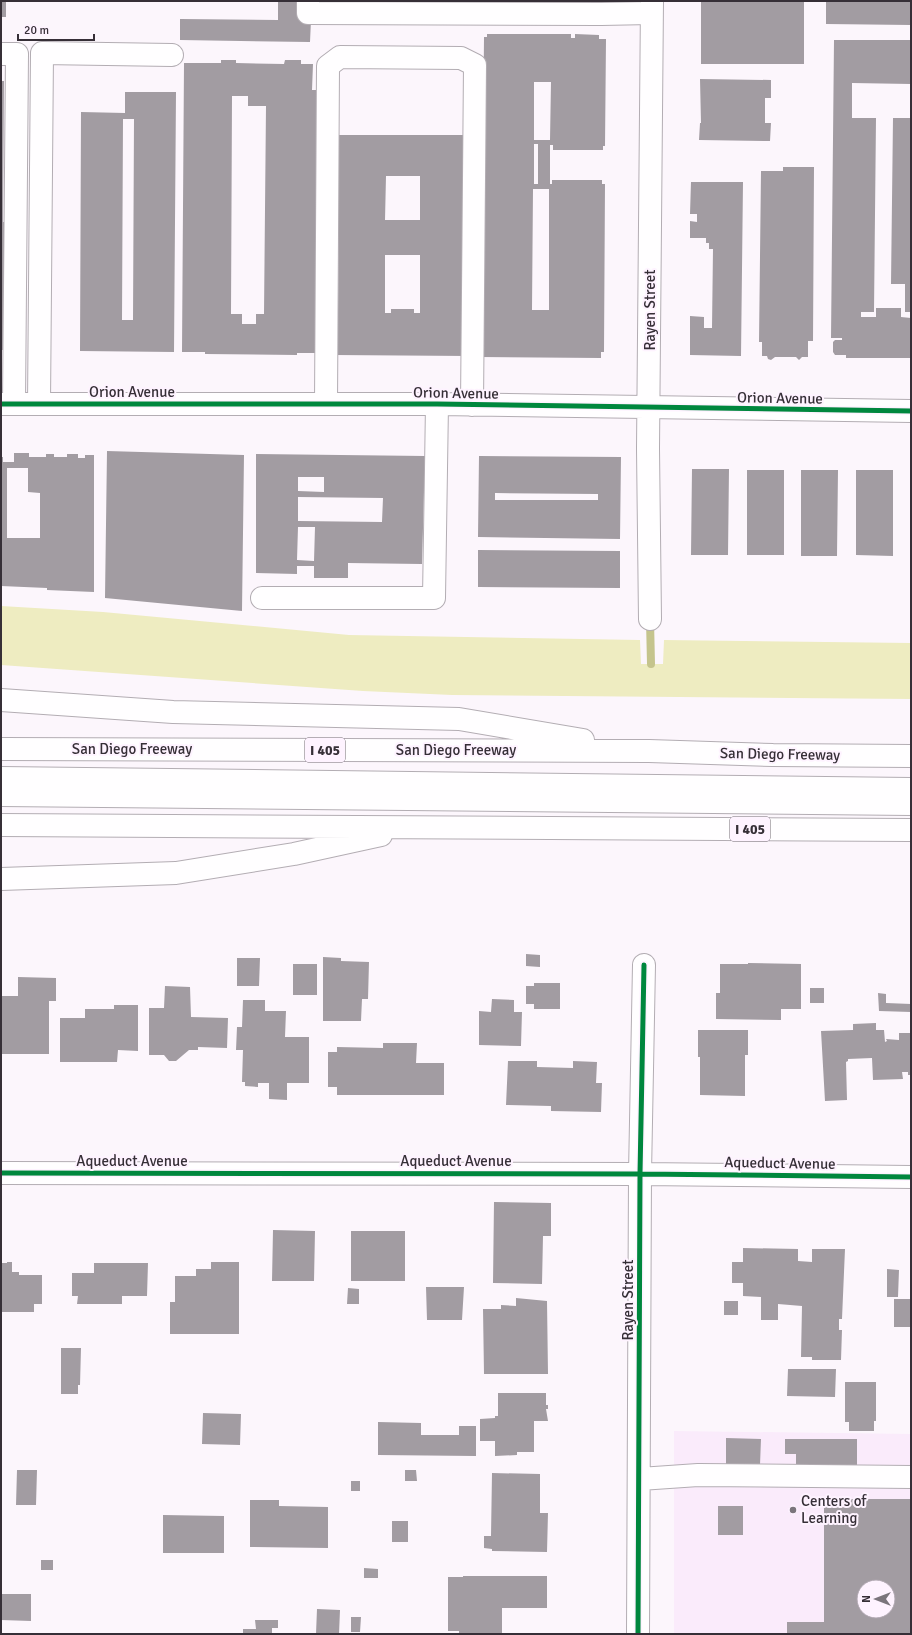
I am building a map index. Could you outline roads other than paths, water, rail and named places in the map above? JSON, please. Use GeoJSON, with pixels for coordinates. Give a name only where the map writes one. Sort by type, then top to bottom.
{"type":"FeatureCollection","features":[{"type":"Feature","properties":{"kind":"main road"},"geometry":{"type":"LineString","coordinates":[[308,1],[308,13],[601,14],[652,7]]}},
{"type":"Feature","properties":{"kind":"main road","name":"Rayen Street"},"geometry":{"type":"LineString","coordinates":[[650,619],[649,408],[652,7]]}},
{"type":"Feature","properties":{"kind":"main road"},"geometry":{"type":"LineString","coordinates":[[39,404],[42,53],[172,55]]}},
{"type":"Feature","properties":{"kind":"main road"},"geometry":{"type":"LineString","coordinates":[[1,54],[17,54],[8,404]]}},
{"type":"Feature","properties":{"kind":"main road"},"geometry":{"type":"LineString","coordinates":[[326,404],[328,66],[340,57],[461,58],[475,65],[472,405]]}},
{"type":"Feature","properties":{"kind":"main road","name":"Orion Avenue"},"geometry":{"type":"LineString","coordinates":[[8,404],[437,404],[911,411]]}},
{"type":"Feature","properties":{"kind":"main road"},"geometry":{"type":"LineString","coordinates":[[262,598],[434,598],[437,404]]}},
{"type":"Feature","properties":{"kind":"main road"},"geometry":{"type":"LineString","coordinates":[[1,700],[173,712],[459,719],[649,751]]}},
{"type":"Feature","properties":{"kind":"main road","name":"San Diego Freeway"},"geometry":{"type":"LineString","coordinates":[[1,749],[649,751],[773,755],[911,756]]}},
{"type":"Feature","properties":{"kind":"main road"},"geometry":{"type":"LineString","coordinates":[[1,778],[911,789]]}},
{"type":"Feature","properties":{"kind":"main road"},"geometry":{"type":"LineString","coordinates":[[1,795],[911,804]]}},
{"type":"Feature","properties":{"kind":"main road","name":"I 405"},"geometry":{"type":"LineString","coordinates":[[1,825],[911,830]]}},
{"type":"Feature","properties":{"kind":"main road"},"geometry":{"type":"LineString","coordinates":[[1,879],[176,873],[294,854],[422,827]]}},
{"type":"Feature","properties":{"kind":"main road","name":"Rayen Street"},"geometry":{"type":"LineString","coordinates":[[638,1634],[640,1479],[640,1174],[644,966]]}},
{"type":"Feature","properties":{"kind":"main road","name":"Aqueduct Avenue"},"geometry":{"type":"LineString","coordinates":[[1,1173],[640,1174],[911,1177]]}},
{"type":"Feature","properties":{"kind":"main road"},"geometry":{"type":"LineString","coordinates":[[640,1479],[698,1474],[911,1477]]}},
{"type":"Feature","properties":{"kind":"waterway"},"geometry":{"type":"LineString","coordinates":[[650,620],[651,664]]}},
{"type":"Feature","properties":{"kind":"place","name":"Centers of Learning"},"geometry":{"type":"Point","coordinates":[793,1510]}}]}
